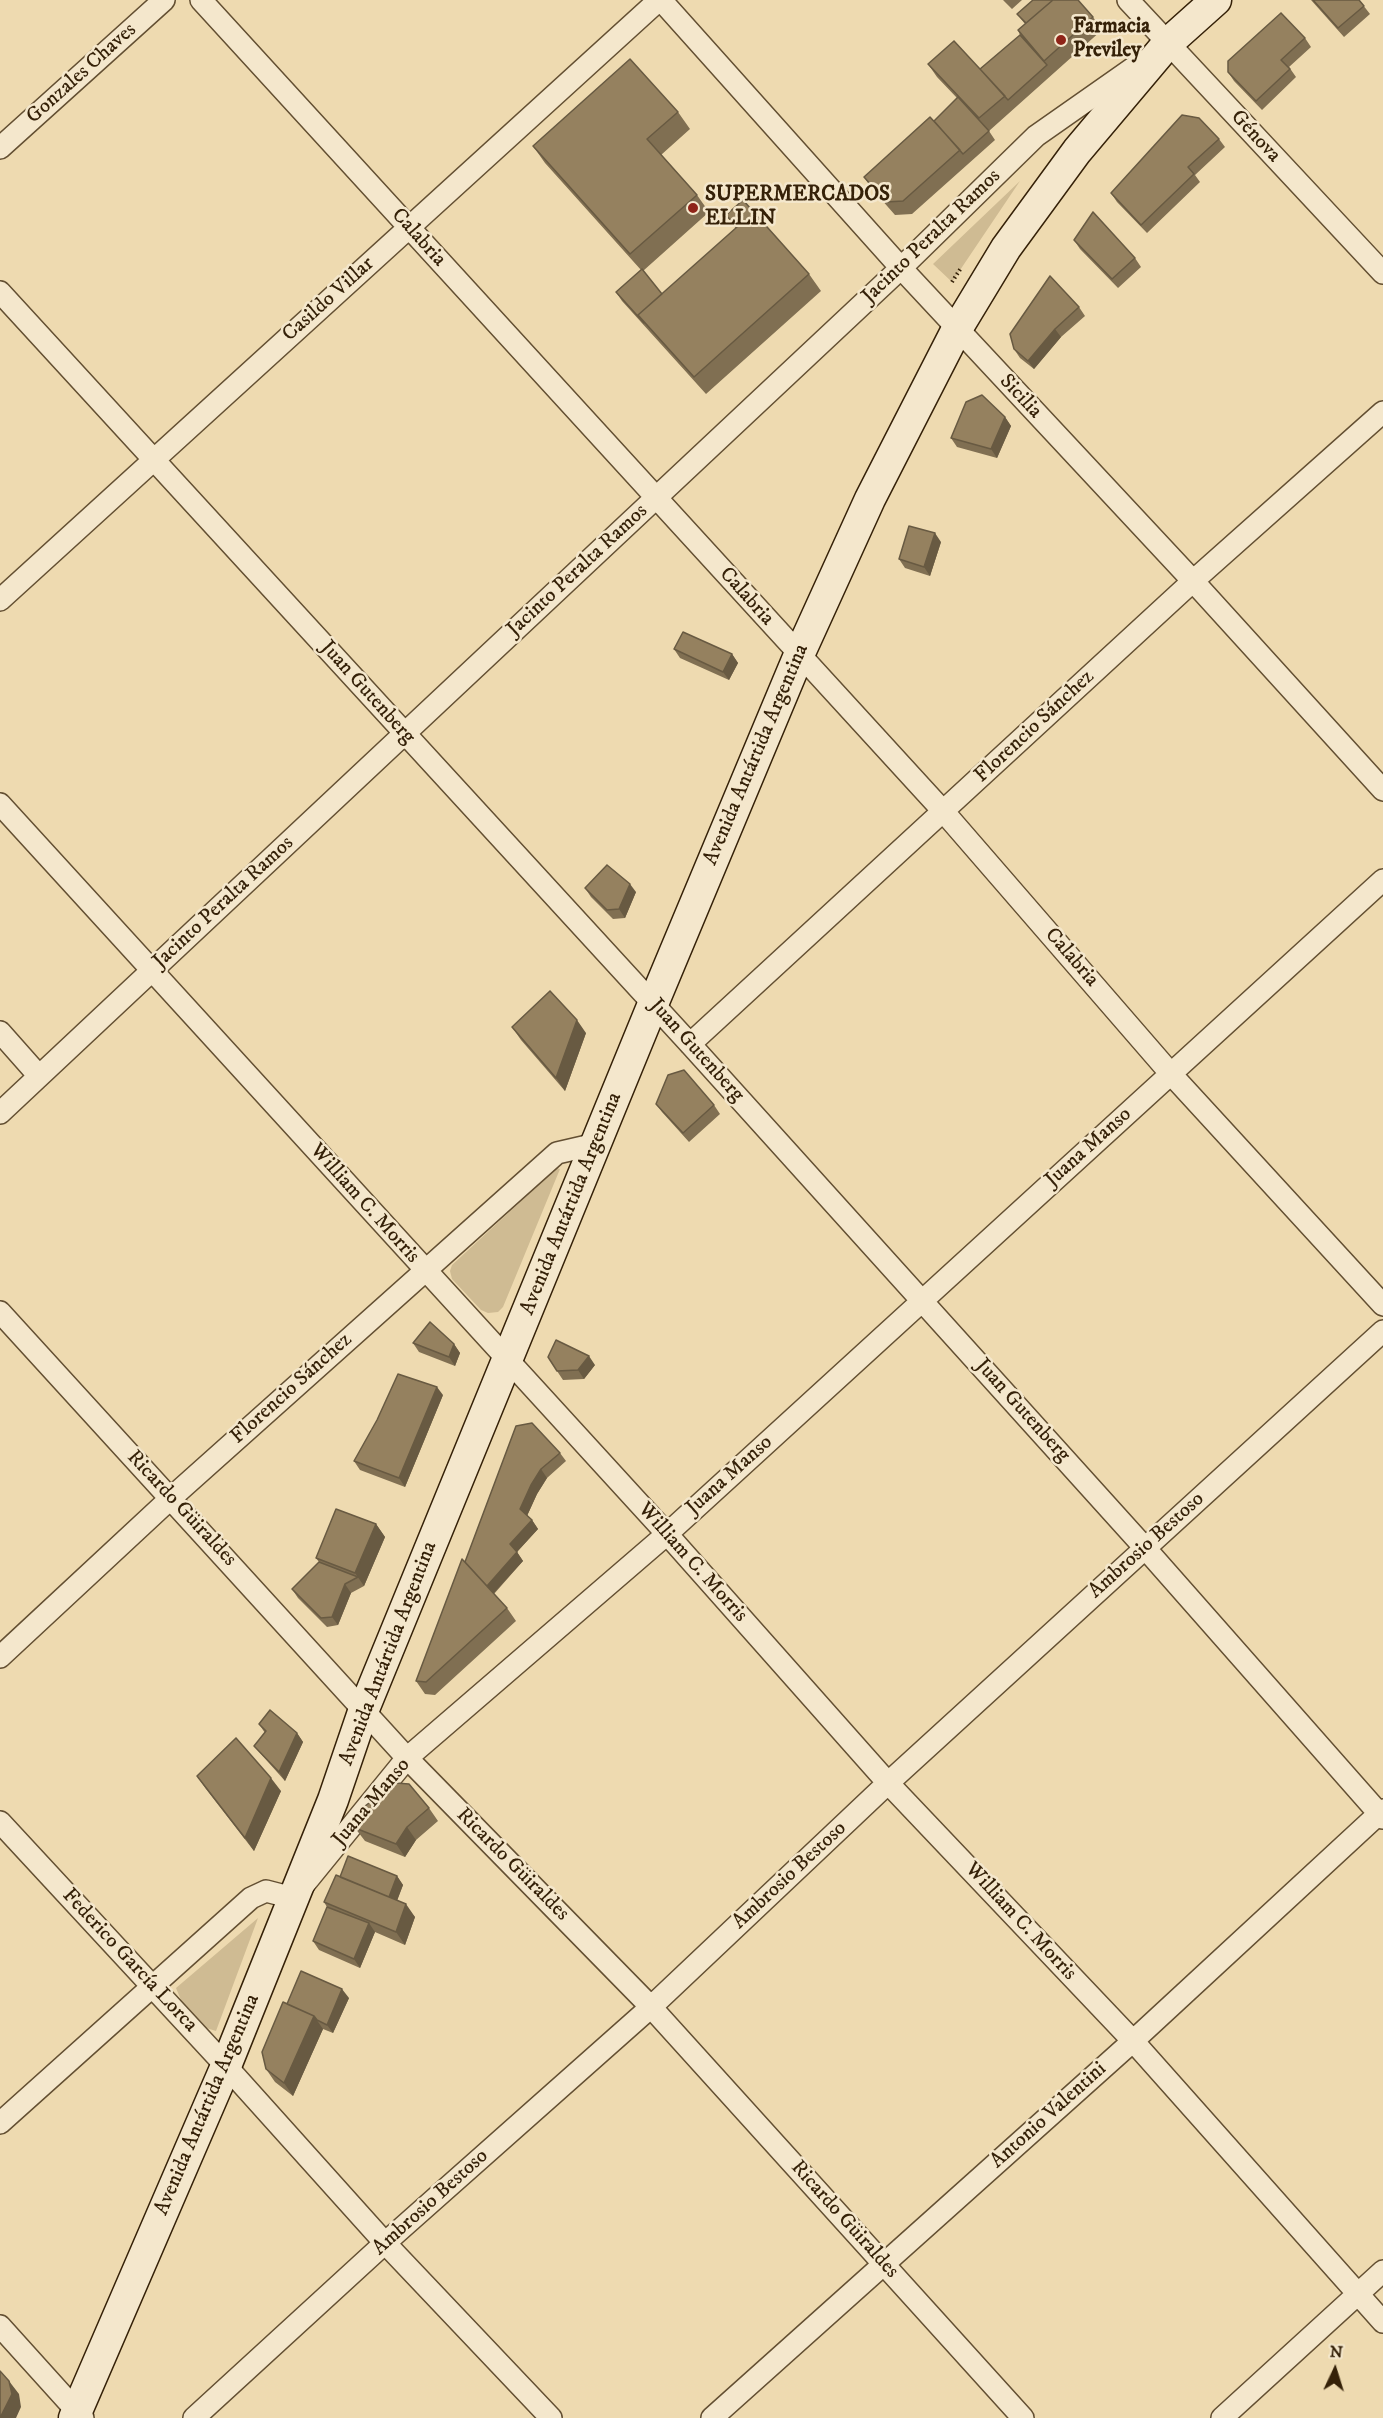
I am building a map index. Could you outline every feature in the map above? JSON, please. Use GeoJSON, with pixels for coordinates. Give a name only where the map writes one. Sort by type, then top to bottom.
{"type":"FeatureCollection","features":[{"type":"Feature","properties":{"kind":"main road","name":"Avenida Antártida Argentina"},"geometry":{"type":"LineString","coordinates":[[78,2416],[226,2066],[333,1800],[364,1709],[653,1004],[799,655],[887,464],[957,329],[1006,248],[1077,151],[1168,43],[1216,0]]}},
{"type":"Feature","properties":{"kind":"street","name":"Gonzales Chaves"},"geometry":{"type":"LineString","coordinates":[[0,148],[164,0]]}},
{"type":"Feature","properties":{"kind":"street","name":"Calabria"},"geometry":{"type":"LineString","coordinates":[[201,0],[943,811],[1171,1074],[1383,1305]]}},
{"type":"Feature","properties":{"kind":"street","name":"Casildo Villar"},"geometry":{"type":"LineString","coordinates":[[0,600],[660,0]]}},
{"type":"Feature","properties":{"kind":"street","name":"Sicilia"},"geometry":{"type":"LineString","coordinates":[[660,0],[901,268],[1193,581],[1383,790]]}},
{"type":"Feature","properties":{"kind":"street","name":"Génova"},"geometry":{"type":"LineString","coordinates":[[1128,0],[1383,273]]}},
{"type":"Feature","properties":{"kind":"street","name":"Jacinto Peralta Ramos"},"geometry":{"type":"LineString","coordinates":[[0,1113],[901,268],[1035,136],[1168,43]]}},
{"type":"Feature","properties":{"kind":"street","name":"Juan Gutenberg"},"geometry":{"type":"LineString","coordinates":[[0,292],[690,1044],[1382,1814]]}},
{"type":"Feature","properties":{"kind":"street","name":"Florencio Sánchez"},"geometry":{"type":"LineString","coordinates":[[690,1044],[1193,581],[1383,412]]}},
{"type":"Feature","properties":{"kind":"street","name":"William C. Morris"},"geometry":{"type":"LineString","coordinates":[[0,804],[666,1534],[888,1783],[1133,2041],[1383,2322]]}},
{"type":"Feature","properties":{"kind":"street","name":"Juana Manso"},"geometry":{"type":"LineString","coordinates":[[293,1898],[407,1758],[666,1534],[1383,880]]}},
{"type":"Feature","properties":{"kind":"street"},"geometry":{"type":"LineString","coordinates":[[0,1032],[39,1076]]}},
{"type":"Feature","properties":{"kind":"street","name":"Florencio Sánchez"},"geometry":{"type":"LineString","coordinates":[[0,1657],[171,1498],[557,1153],[596,1144]]}},
{"type":"Feature","properties":{"kind":"street","name":"Ricardo Güiraldes"},"geometry":{"type":"LineString","coordinates":[[0,1312],[407,1758],[651,2007],[1023,2418]]}},
{"type":"Feature","properties":{"kind":"street","name":"Ambrosio Bestoso"},"geometry":{"type":"LineString","coordinates":[[194,2418],[651,2007],[888,1783],[1383,1331]]}},
{"type":"Feature","properties":{"kind":"street","name":"Antonio Valentini"},"geometry":{"type":"LineString","coordinates":[[712,2418],[1133,2041],[1382,1814]]}},
{"type":"Feature","properties":{"kind":"street","name":"Federico García Lorca"},"geometry":{"type":"LineString","coordinates":[[0,1822],[386,2243],[551,2418]]}},
{"type":"Feature","properties":{"kind":"street"},"geometry":{"type":"LineString","coordinates":[[0,2123],[251,1898],[266,1891],[293,1898]]}},
{"type":"Feature","properties":{"kind":"street"},"geometry":{"type":"LineString","coordinates":[[1222,2418],[1383,2271]]}},
{"type":"Feature","properties":{"kind":"street"},"geometry":{"type":"LineString","coordinates":[[0,2326],[78,2416]]}},
{"type":"Feature","properties":{"kind":"shaded area"},"geometry":{"type":"Polygon","coordinates":[[[1020,181],[952,282],[933,264],[1020,181]]]}},
{"type":"Feature","properties":{"kind":"shaded area"},"geometry":{"type":"Polygon","coordinates":[[[557,1168],[560,1169],[503,1307],[498,1312],[488,1313],[481,1310],[452,1279],[450,1271],[452,1265],[557,1168]]]}},
{"type":"Feature","properties":{"kind":"shaded area"},"geometry":{"type":"Polygon","coordinates":[[[258,1918],[216,2031],[203,2027],[181,2000],[176,1988],[258,1918]]]}},
{"type":"Feature","properties":{"kind":"building"},"geometry":{"type":"Polygon","coordinates":[[[1033,0],[1053,0],[1026,23],[1017,14],[1033,0]]]}},
{"type":"Feature","properties":{"kind":"building"},"geometry":{"type":"Polygon","coordinates":[[[1053,0],[1078,0],[1093,17],[1044,61],[1018,30],[1053,0]]]}},
{"type":"Feature","properties":{"kind":"building"},"geometry":{"type":"Polygon","coordinates":[[[1313,0],[1359,0],[1364,6],[1338,28],[1313,0]]]}},
{"type":"Feature","properties":{"kind":"building"},"geometry":{"type":"Polygon","coordinates":[[[1281,13],[1305,38],[1281,60],[1290,69],[1256,101],[1228,72],[1228,61],[1281,13]]]}},
{"type":"Feature","properties":{"kind":"building"},"geometry":{"type":"Polygon","coordinates":[[[1020,35],[1047,65],[1008,100],[980,69],[1020,35]]]}},
{"type":"Feature","properties":{"kind":"building"},"geometry":{"type":"Polygon","coordinates":[[[954,41],[1005,96],[979,118],[928,64],[954,41]]]}},
{"type":"Feature","properties":{"kind":"building"},"geometry":{"type":"Polygon","coordinates":[[[630,59],[678,112],[647,139],[697,195],[630,254],[533,146],[630,59]]]}},
{"type":"Feature","properties":{"kind":"building"},"geometry":{"type":"Polygon","coordinates":[[[958,97],[989,131],[963,154],[934,121],[958,97]]]}},
{"type":"Feature","properties":{"kind":"building"},"geometry":{"type":"Polygon","coordinates":[[[1182,115],[1199,118],[1219,139],[1188,167],[1194,174],[1141,225],[1111,193],[1182,115]]]}},
{"type":"Feature","properties":{"kind":"building"},"geometry":{"type":"Polygon","coordinates":[[[930,117],[960,150],[903,201],[886,202],[864,177],[930,117]]]}},
{"type":"Feature","properties":{"kind":"building"},"geometry":{"type":"Polygon","coordinates":[[[743,200],[809,274],[694,377],[638,315],[737,227],[726,215],[743,200]]]}},
{"type":"Feature","properties":{"kind":"building"},"geometry":{"type":"Polygon","coordinates":[[[1093,212],[1135,258],[1112,279],[1074,240],[1093,212]]]}},
{"type":"Feature","properties":{"kind":"building"},"geometry":{"type":"Polygon","coordinates":[[[642,269],[662,294],[638,315],[644,323],[616,292],[642,269]]]}},
{"type":"Feature","properties":{"kind":"building"},"geometry":{"type":"Polygon","coordinates":[[[1050,276],[1079,307],[1055,329],[1028,361],[1014,349],[1010,334],[1050,276]]]}},
{"type":"Feature","properties":{"kind":"building"},"geometry":{"type":"Polygon","coordinates":[[[982,395],[1005,417],[991,449],[951,438],[966,402],[982,395]]]}},
{"type":"Feature","properties":{"kind":"building"},"geometry":{"type":"Polygon","coordinates":[[[909,526],[935,533],[924,567],[899,559],[909,526]]]}},
{"type":"Feature","properties":{"kind":"building"},"geometry":{"type":"Polygon","coordinates":[[[683,632],[732,654],[723,672],[674,649],[683,632]]]}},
{"type":"Feature","properties":{"kind":"building"},"geometry":{"type":"Polygon","coordinates":[[[607,865],[630,884],[619,909],[607,910],[585,888],[607,865]]]}},
{"type":"Feature","properties":{"kind":"building"},"geometry":{"type":"Polygon","coordinates":[[[550,991],[577,1020],[556,1078],[512,1027],[550,991]]]}},
{"type":"Feature","properties":{"kind":"building"},"geometry":{"type":"Polygon","coordinates":[[[684,1070],[714,1105],[683,1133],[656,1104],[668,1075],[684,1070]]]}},
{"type":"Feature","properties":{"kind":"building"},"geometry":{"type":"Polygon","coordinates":[[[430,1322],[454,1344],[449,1357],[413,1343],[430,1322]]]}},
{"type":"Feature","properties":{"kind":"building"},"geometry":{"type":"Polygon","coordinates":[[[556,1340],[589,1356],[578,1370],[557,1371],[548,1357],[556,1340]]]}},
{"type":"Feature","properties":{"kind":"building"},"geometry":{"type":"Polygon","coordinates":[[[398,1374],[437,1387],[399,1478],[354,1461],[377,1420],[398,1374]]]}},
{"type":"Feature","properties":{"kind":"building"},"geometry":{"type":"Polygon","coordinates":[[[532,1423],[560,1453],[541,1469],[531,1485],[520,1509],[532,1520],[510,1544],[517,1552],[487,1586],[465,1562],[516,1426],[532,1423]]]}},
{"type":"Feature","properties":{"kind":"building"},"geometry":{"type":"Polygon","coordinates":[[[336,1509],[376,1524],[355,1573],[316,1558],[336,1509]]]}},
{"type":"Feature","properties":{"kind":"building"},"geometry":{"type":"Polygon","coordinates":[[[462,1559],[507,1608],[426,1682],[416,1681],[462,1559]]]}},
{"type":"Feature","properties":{"kind":"building"},"geometry":{"type":"Polygon","coordinates":[[[319,1562],[358,1577],[345,1584],[332,1617],[321,1618],[292,1589],[319,1562]]]}},
{"type":"Feature","properties":{"kind":"building"},"geometry":{"type":"Polygon","coordinates":[[[270,1710],[297,1733],[279,1772],[254,1746],[266,1731],[259,1724],[270,1710]]]}},
{"type":"Feature","properties":{"kind":"building"},"geometry":{"type":"Polygon","coordinates":[[[236,1738],[271,1778],[245,1838],[197,1776],[236,1738]]]}},
{"type":"Feature","properties":{"kind":"building"},"geometry":{"type":"Polygon","coordinates":[[[396,1783],[409,1784],[429,1808],[407,1827],[396,1844],[355,1828],[365,1806],[396,1783]]]}},
{"type":"Feature","properties":{"kind":"building"},"geometry":{"type":"Polygon","coordinates":[[[348,1856],[397,1876],[389,1897],[340,1877],[348,1856]]]}},
{"type":"Feature","properties":{"kind":"building"},"geometry":{"type":"Polygon","coordinates":[[[336,1875],[406,1904],[396,1932],[324,1902],[336,1875]]]}},
{"type":"Feature","properties":{"kind":"building"},"geometry":{"type":"Polygon","coordinates":[[[327,1907],[369,1923],[354,1959],[313,1941],[327,1907]]]}},
{"type":"Feature","properties":{"kind":"building"},"geometry":{"type":"Polygon","coordinates":[[[301,1971],[342,1989],[327,2025],[314,2016],[287,2004],[301,1971]]]}},
{"type":"Feature","properties":{"kind":"building"},"geometry":{"type":"Polygon","coordinates":[[[283,2002],[314,2016],[284,2083],[266,2069],[262,2052],[283,2002]]]}},
{"type":"Feature","properties":{"kind":"building"},"geometry":{"type":"Polygon","coordinates":[[[0,2371],[9,2381],[12,2394],[0,2418],[0,2371]]]}},
{"type":"Feature","properties":{"kind":"place","name":"Farmacia Previley"},"geometry":{"type":"Point","coordinates":[1061,40]}},
{"type":"Feature","properties":{"kind":"place","name":"SUPERMERCADOS ELLIN"},"geometry":{"type":"Point","coordinates":[693,208]}}]}
